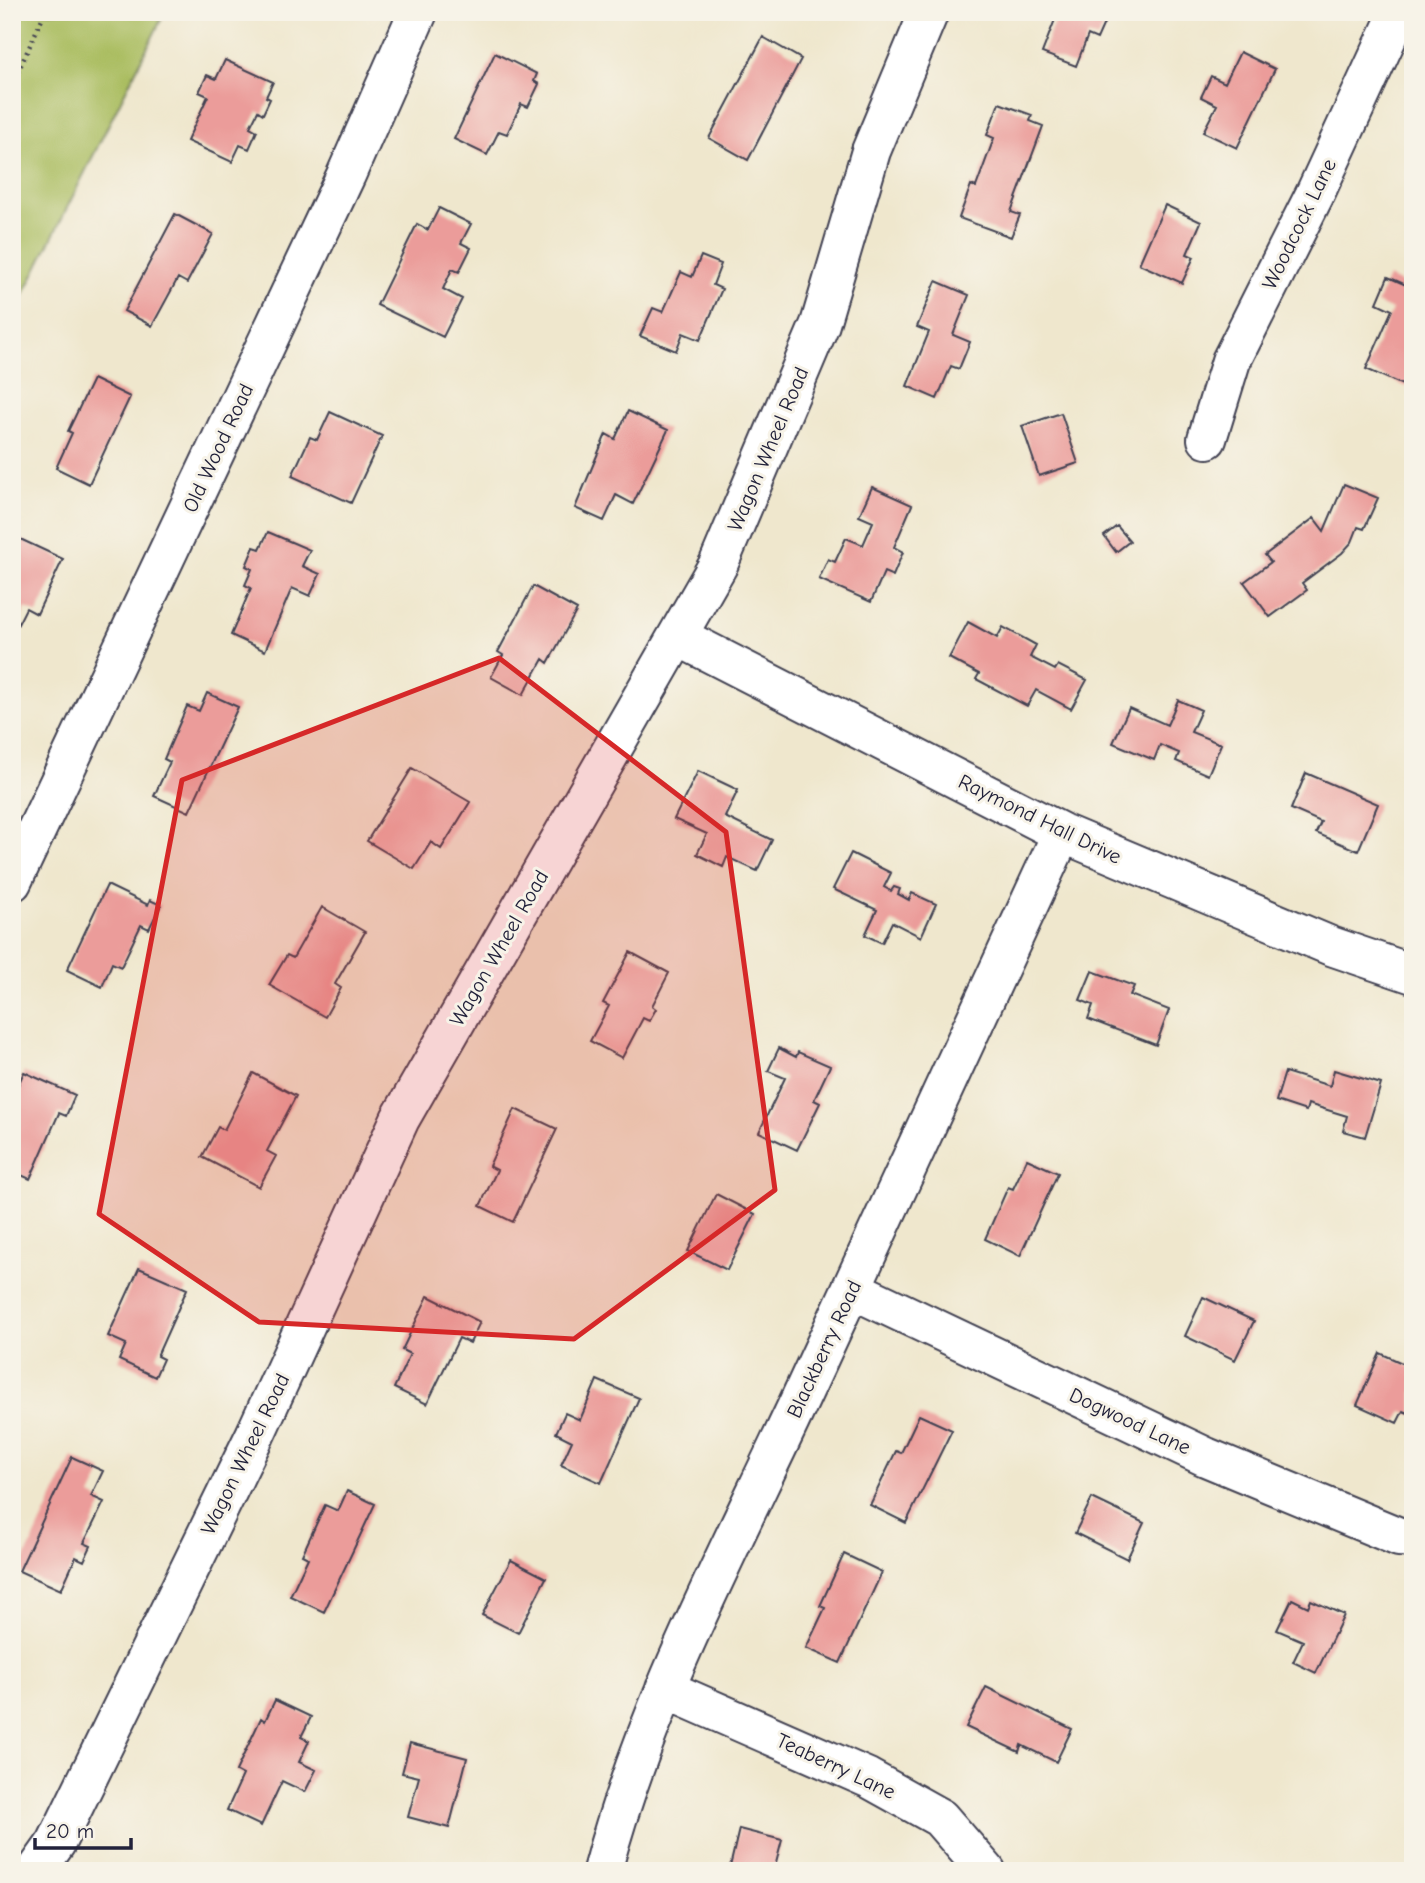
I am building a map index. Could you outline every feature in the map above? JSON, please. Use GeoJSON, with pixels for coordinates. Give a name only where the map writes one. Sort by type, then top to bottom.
{"type":"FeatureCollection","features":[{"type":"Feature","properties":{"kind":"street","name":"Old Wood Road"},"geometry":{"type":"LineString","coordinates":[[12,882],[335,200],[418,12]]}},
{"type":"Feature","properties":{"kind":"street","name":"Wagon Wheel Road"},"geometry":{"type":"LineString","coordinates":[[36,1871],[56,1843],[255,1435],[400,1119],[679,637],[723,553],[820,324],[870,151],[929,12]]}},
{"type":"Feature","properties":{"kind":"street","name":"Woodcock Lane"},"geometry":{"type":"LineString","coordinates":[[1208,439],[1231,361],[1314,196],[1399,12]]}},
{"type":"Feature","properties":{"kind":"street","name":"Raymond Hall Drive"},"geometry":{"type":"LineString","coordinates":[[679,637],[1062,833],[1306,936],[1413,974]]}},
{"type":"Feature","properties":{"kind":"street","name":"Blackberry Road"},"geometry":{"type":"LineString","coordinates":[[602,1871],[621,1802],[665,1689],[1062,833]]}},
{"type":"Feature","properties":{"kind":"street","name":"Dogwood Lane"},"geometry":{"type":"LineString","coordinates":[[852,1289],[1206,1457],[1399,1537],[1413,1538]]}},
{"type":"Feature","properties":{"kind":"street","name":"Teaberry Lane"},"geometry":{"type":"LineString","coordinates":[[665,1689],[868,1778],[940,1818],[986,1871]]}},
{"type":"Feature","properties":{"kind":"path"},"geometry":{"type":"LineString","coordinates":[[12,85],[45,12]]}},
{"type":"Feature","properties":{"kind":"highlighted area"},"geometry":{"type":"Polygon","coordinates":[[[499,658],[726,832],[775,1190],[574,1339],[259,1322],[99,1214],[182,780],[499,658]]]}},
{"type":"Feature","properties":{"kind":"green space"},"geometry":{"type":"Polygon","coordinates":[[[12,12],[165,12],[12,318],[12,12]]]}},
{"type":"Feature","properties":{"kind":"building"},"geometry":{"type":"Polygon","coordinates":[[[1058,12],[1109,12],[1097,39],[1088,35],[1076,66],[1042,53],[1058,12]]]}},
{"type":"Feature","properties":{"kind":"building"},"geometry":{"type":"Polygon","coordinates":[[[763,37],[801,59],[748,160],[709,138],[763,37]]]}},
{"type":"Feature","properties":{"kind":"building"},"geometry":{"type":"Polygon","coordinates":[[[1240,52],[1275,69],[1237,148],[1203,132],[1217,105],[1201,97],[1211,76],[1225,83],[1240,52]]]}},
{"type":"Feature","properties":{"kind":"building"},"geometry":{"type":"Polygon","coordinates":[[[495,53],[537,74],[534,81],[539,84],[528,107],[521,104],[507,134],[499,131],[487,155],[454,139],[495,53]]]}},
{"type":"Feature","properties":{"kind":"building"},"geometry":{"type":"Polygon","coordinates":[[[225,60],[273,82],[266,97],[270,99],[263,114],[258,111],[250,127],[257,131],[249,149],[240,145],[232,162],[187,141],[208,96],[199,92],[207,75],[216,79],[225,60]]]}},
{"type":"Feature","properties":{"kind":"building"},"geometry":{"type":"Polygon","coordinates":[[[999,103],[1032,115],[1030,121],[1043,126],[1011,212],[1020,215],[1011,237],[959,218],[971,185],[976,187],[994,138],[987,135],[999,103]]]}},
{"type":"Feature","properties":{"kind":"building"},"geometry":{"type":"Polygon","coordinates":[[[1165,205],[1201,222],[1187,254],[1194,257],[1182,283],[1139,264],[1165,205]]]}},
{"type":"Feature","properties":{"kind":"building"},"geometry":{"type":"Polygon","coordinates":[[[439,208],[471,224],[461,243],[471,248],[459,272],[452,269],[443,289],[462,299],[443,337],[377,305],[417,224],[428,230],[439,208]]]}},
{"type":"Feature","properties":{"kind":"building"},"geometry":{"type":"Polygon","coordinates":[[[175,214],[213,234],[187,283],[178,278],[152,326],[124,311],[175,214]]]}},
{"type":"Feature","properties":{"kind":"building"},"geometry":{"type":"Polygon","coordinates":[[[701,256],[721,264],[713,285],[722,289],[700,340],[683,333],[676,351],[640,336],[653,308],[663,312],[681,272],[692,277],[701,256]]]}},
{"type":"Feature","properties":{"kind":"building"},"geometry":{"type":"Polygon","coordinates":[[[1388,277],[1413,288],[1413,374],[1407,387],[1366,369],[1392,310],[1377,303],[1388,277]]]}},
{"type":"Feature","properties":{"kind":"building"},"geometry":{"type":"Polygon","coordinates":[[[936,281],[969,295],[953,335],[970,342],[959,369],[951,366],[937,399],[907,386],[929,332],[917,327],[936,281]]]}},
{"type":"Feature","properties":{"kind":"building"},"geometry":{"type":"Polygon","coordinates":[[[93,379],[130,397],[89,484],[56,468],[72,433],[68,431],[93,379]]]}},
{"type":"Feature","properties":{"kind":"building"},"geometry":{"type":"Polygon","coordinates":[[[628,411],[668,430],[633,504],[616,495],[604,521],[575,508],[606,434],[615,439],[628,411]]]}},
{"type":"Feature","properties":{"kind":"building"},"geometry":{"type":"Polygon","coordinates":[[[330,412],[382,436],[351,503],[292,476],[310,437],[317,440],[330,412]]]}},
{"type":"Feature","properties":{"kind":"building"},"geometry":{"type":"Polygon","coordinates":[[[1061,413],[1078,463],[1039,476],[1022,426],[1061,413]]]}},
{"type":"Feature","properties":{"kind":"building"},"geometry":{"type":"Polygon","coordinates":[[[1344,484],[1378,498],[1364,529],[1358,527],[1352,542],[1342,553],[1302,583],[1307,590],[1270,617],[1244,582],[1271,562],[1265,555],[1314,518],[1324,531],[1344,484]]]}},
{"type":"Feature","properties":{"kind":"building"},"geometry":{"type":"Polygon","coordinates":[[[872,487],[912,505],[894,547],[903,552],[893,576],[884,572],[871,602],[819,579],[828,559],[835,562],[846,538],[863,545],[873,522],[859,516],[872,487]]]}},
{"type":"Feature","properties":{"kind":"building"},"geometry":{"type":"Polygon","coordinates":[[[1117,526],[1130,541],[1116,552],[1104,536],[1117,526]]]}},
{"type":"Feature","properties":{"kind":"building"},"geometry":{"type":"Polygon","coordinates":[[[268,532],[310,550],[302,566],[320,574],[310,596],[292,588],[265,651],[231,635],[251,588],[245,585],[252,569],[246,566],[254,547],[260,549],[268,532]]]}},
{"type":"Feature","properties":{"kind":"building"},"geometry":{"type":"Polygon","coordinates":[[[18,538],[63,559],[37,614],[26,608],[12,636],[12,549],[18,538]]]}},
{"type":"Feature","properties":{"kind":"building"},"geometry":{"type":"Polygon","coordinates":[[[533,586],[577,610],[548,663],[543,659],[523,695],[491,677],[503,655],[498,652],[533,586]]]}},
{"type":"Feature","properties":{"kind":"building"},"geometry":{"type":"Polygon","coordinates":[[[968,622],[997,638],[1003,627],[1036,645],[1030,657],[1055,670],[1058,665],[1087,680],[1071,709],[1036,690],[1027,706],[976,679],[979,674],[949,658],[968,622]]]}},
{"type":"Feature","properties":{"kind":"building"},"geometry":{"type":"Polygon","coordinates":[[[207,693],[238,707],[189,812],[154,796],[170,762],[164,759],[187,706],[199,711],[207,693]]]}},
{"type":"Feature","properties":{"kind":"building"},"geometry":{"type":"Polygon","coordinates":[[[1178,700],[1201,710],[1191,732],[1221,744],[1208,775],[1176,761],[1179,753],[1160,745],[1154,760],[1113,743],[1129,708],[1167,725],[1178,700]]]}},
{"type":"Feature","properties":{"kind":"building"},"geometry":{"type":"Polygon","coordinates":[[[412,768],[470,802],[441,849],[431,842],[414,869],[367,841],[412,768]]]}},
{"type":"Feature","properties":{"kind":"building"},"geometry":{"type":"Polygon","coordinates":[[[698,771],[738,790],[725,817],[772,840],[757,871],[727,857],[723,867],[697,854],[707,834],[674,819],[698,771]]]}},
{"type":"Feature","properties":{"kind":"building"},"geometry":{"type":"Polygon","coordinates":[[[1306,773],[1378,804],[1358,851],[1316,833],[1321,822],[1291,809],[1306,773]]]}},
{"type":"Feature","properties":{"kind":"building"},"geometry":{"type":"Polygon","coordinates":[[[851,853],[891,873],[884,887],[891,891],[894,887],[900,889],[898,894],[909,900],[912,893],[936,904],[921,937],[892,922],[882,943],[865,935],[877,910],[833,889],[851,853]]]}},
{"type":"Feature","properties":{"kind":"building"},"geometry":{"type":"Polygon","coordinates":[[[107,885],[148,905],[150,900],[161,905],[149,929],[141,925],[121,967],[112,963],[102,987],[67,970],[107,885]]]}},
{"type":"Feature","properties":{"kind":"building"},"geometry":{"type":"Polygon","coordinates":[[[322,907],[365,932],[335,984],[341,988],[325,1017],[269,985],[287,955],[293,958],[322,907]]]}},
{"type":"Feature","properties":{"kind":"building"},"geometry":{"type":"Polygon","coordinates":[[[630,952],[669,973],[652,1006],[656,1009],[649,1021],[643,1018],[622,1058],[590,1041],[609,1006],[603,1003],[630,952]]]}},
{"type":"Feature","properties":{"kind":"building"},"geometry":{"type":"Polygon","coordinates":[[[1092,971],[1134,986],[1130,995],[1169,1010],[1156,1045],[1088,1019],[1093,1005],[1080,1000],[1092,971]]]}},
{"type":"Feature","properties":{"kind":"building"},"geometry":{"type":"Polygon","coordinates":[[[779,1048],[796,1057],[798,1052],[830,1066],[814,1100],[820,1103],[797,1150],[759,1132],[785,1078],[768,1071],[779,1048]]]}},
{"type":"Feature","properties":{"kind":"building"},"geometry":{"type":"Polygon","coordinates":[[[1334,1070],[1381,1084],[1365,1137],[1343,1131],[1347,1116],[1308,1104],[1306,1111],[1276,1101],[1285,1072],[1330,1086],[1334,1070]]]}},
{"type":"Feature","properties":{"kind":"building"},"geometry":{"type":"Polygon","coordinates":[[[24,1072],[75,1095],[66,1116],[59,1113],[30,1179],[12,1171],[12,1098],[24,1072]]]}},
{"type":"Feature","properties":{"kind":"building"},"geometry":{"type":"Polygon","coordinates":[[[253,1073],[296,1096],[267,1151],[276,1156],[259,1187],[202,1157],[218,1127],[224,1130],[253,1073]]]}},
{"type":"Feature","properties":{"kind":"building"},"geometry":{"type":"Polygon","coordinates":[[[515,1109],[557,1129],[513,1222],[480,1206],[497,1170],[489,1166],[515,1109]]]}},
{"type":"Feature","properties":{"kind":"building"},"geometry":{"type":"Polygon","coordinates":[[[1027,1159],[1058,1173],[1020,1256],[985,1239],[1008,1187],[1013,1189],[1027,1159]]]}},
{"type":"Feature","properties":{"kind":"building"},"geometry":{"type":"Polygon","coordinates":[[[716,1194],[755,1214],[727,1270],[688,1251],[716,1194]]]}},
{"type":"Feature","properties":{"kind":"building"},"geometry":{"type":"Polygon","coordinates":[[[139,1268],[187,1289],[157,1356],[163,1359],[155,1377],[119,1360],[126,1344],[108,1336],[139,1268]]]}},
{"type":"Feature","properties":{"kind":"building"},"geometry":{"type":"Polygon","coordinates":[[[428,1296],[480,1322],[470,1343],[459,1338],[427,1404],[394,1388],[410,1354],[402,1350],[428,1296]]]}},
{"type":"Feature","properties":{"kind":"building"},"geometry":{"type":"Polygon","coordinates":[[[1203,1297],[1254,1321],[1235,1360],[1185,1336],[1203,1297]]]}},
{"type":"Feature","properties":{"kind":"building"},"geometry":{"type":"Polygon","coordinates":[[[1380,1353],[1413,1368],[1413,1415],[1403,1411],[1397,1423],[1357,1405],[1380,1353]]]}},
{"type":"Feature","properties":{"kind":"building"},"geometry":{"type":"Polygon","coordinates":[[[597,1380],[639,1398],[601,1483],[561,1465],[572,1441],[556,1433],[565,1413],[580,1420],[597,1380]]]}},
{"type":"Feature","properties":{"kind":"building"},"geometry":{"type":"Polygon","coordinates":[[[919,1415],[952,1430],[906,1523],[870,1505],[896,1451],[901,1453],[919,1415]]]}},
{"type":"Feature","properties":{"kind":"building"},"geometry":{"type":"Polygon","coordinates":[[[72,1457],[103,1471],[91,1496],[104,1502],[84,1543],[91,1546],[84,1561],[76,1557],[61,1590],[19,1571],[72,1457]]]}},
{"type":"Feature","properties":{"kind":"building"},"geometry":{"type":"Polygon","coordinates":[[[347,1491],[375,1504],[324,1612],[290,1596],[308,1558],[302,1555],[325,1505],[338,1511],[347,1491]]]}},
{"type":"Feature","properties":{"kind":"building"},"geometry":{"type":"Polygon","coordinates":[[[1092,1498],[1144,1523],[1127,1559],[1075,1533],[1092,1498]]]}},
{"type":"Feature","properties":{"kind":"building"},"geometry":{"type":"Polygon","coordinates":[[[844,1554],[882,1572],[840,1663],[806,1648],[825,1608],[820,1606],[844,1554]]]}},
{"type":"Feature","properties":{"kind":"building"},"geometry":{"type":"Polygon","coordinates":[[[511,1560],[546,1578],[518,1633],[482,1615],[511,1560]]]}},
{"type":"Feature","properties":{"kind":"building"},"geometry":{"type":"Polygon","coordinates":[[[1292,1599],[1308,1607],[1311,1600],[1344,1615],[1316,1673],[1293,1662],[1303,1641],[1277,1630],[1292,1599]]]}},
{"type":"Feature","properties":{"kind":"building"},"geometry":{"type":"Polygon","coordinates":[[[986,1687],[1072,1729],[1056,1762],[1021,1745],[1019,1752],[966,1727],[986,1687]]]}},
{"type":"Feature","properties":{"kind":"building"},"geometry":{"type":"Polygon","coordinates":[[[275,1700],[311,1717],[301,1737],[309,1741],[299,1762],[316,1770],[305,1792],[282,1781],[261,1826],[227,1810],[243,1775],[236,1771],[261,1718],[265,1721],[275,1700]]]}},
{"type":"Feature","properties":{"kind":"building"},"geometry":{"type":"Polygon","coordinates":[[[410,1743],[467,1758],[449,1828],[408,1817],[419,1777],[402,1773],[410,1743]]]}},
{"type":"Feature","properties":{"kind":"building"},"geometry":{"type":"Polygon","coordinates":[[[739,1829],[782,1840],[774,1871],[729,1871],[739,1829]]]}}]}
